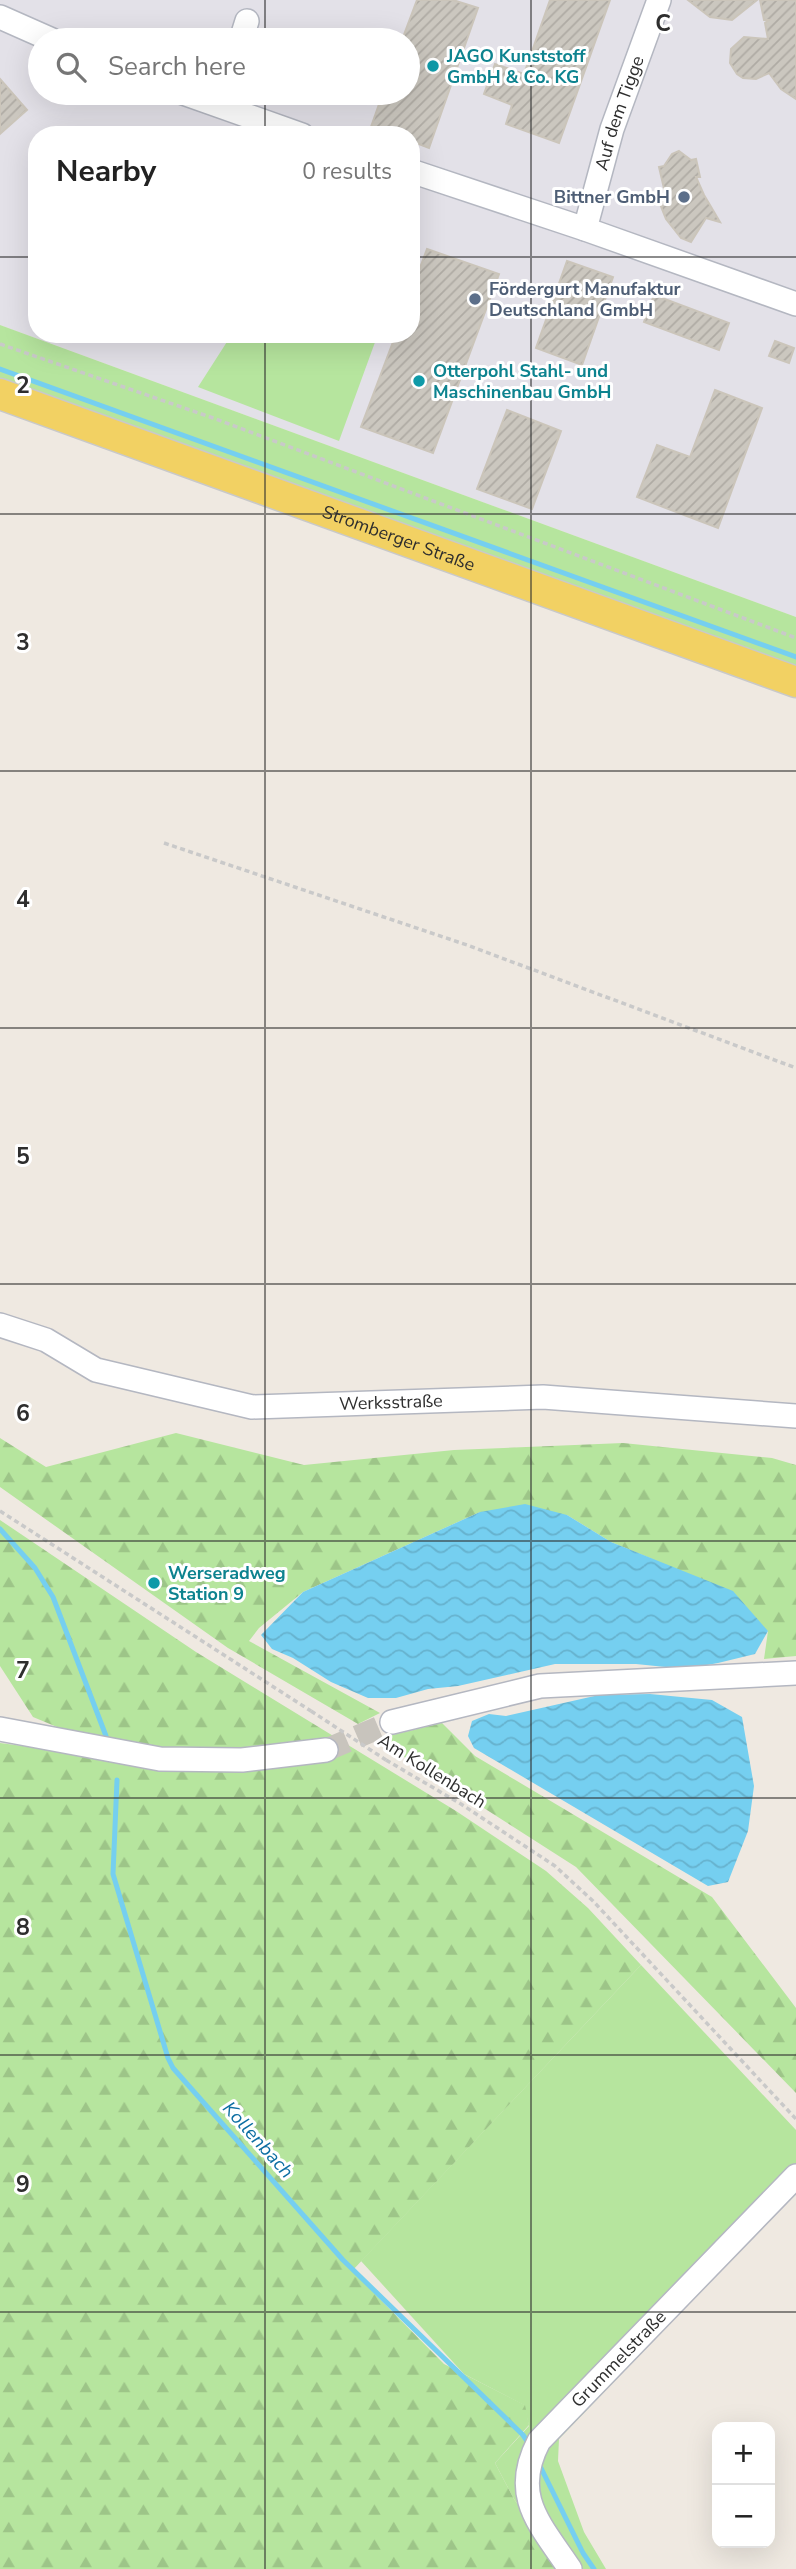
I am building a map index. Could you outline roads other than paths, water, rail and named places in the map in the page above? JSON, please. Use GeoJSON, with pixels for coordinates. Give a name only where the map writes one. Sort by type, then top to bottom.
{"type":"FeatureCollection","features":[{"type":"Feature","properties":{"kind":"main road","name":"Stromberger Straße"},"geometry":{"type":"LineString","coordinates":[[0,394],[796,682]]}},
{"type":"Feature","properties":{"kind":"street","name":"Auf dem Tigge"},"geometry":{"type":"LineString","coordinates":[[585,229],[612,129],[659,0]]}},
{"type":"Feature","properties":{"kind":"street"},"geometry":{"type":"LineString","coordinates":[[0,17],[28,29]]}},
{"type":"Feature","properties":{"kind":"street"},"geometry":{"type":"LineString","coordinates":[[233,105],[281,126]]}},
{"type":"Feature","properties":{"kind":"street"},"geometry":{"type":"LineString","coordinates":[[420,174],[796,304]]}},
{"type":"Feature","properties":{"kind":"street","name":"Werksstraße"},"geometry":{"type":"LineString","coordinates":[[0,1325],[46,1340],[96,1370],[253,1407],[543,1397],[796,1416]]}},
{"type":"Feature","properties":{"kind":"street"},"geometry":{"type":"LineString","coordinates":[[392,1722],[540,1686],[796,1673]]}},
{"type":"Feature","properties":{"kind":"street"},"geometry":{"type":"LineString","coordinates":[[0,1729],[160,1759],[242,1760],[326,1749]]}},
{"type":"Feature","properties":{"kind":"street","name":"Grummelstraße"},"geometry":{"type":"LineString","coordinates":[[570,2569],[534,2515],[527,2494],[529,2460],[539,2441],[796,2176]]}},
{"type":"Feature","properties":{"kind":"water"},"geometry":{"type":"Polygon","coordinates":[[[525,1504],[567,1515],[611,1542],[733,1591],[768,1631],[755,1654],[685,1669],[636,1664],[555,1664],[458,1686],[428,1689],[396,1698],[368,1698],[331,1682],[293,1658],[272,1649],[261,1635],[303,1592],[480,1512],[525,1504]]]}},
{"type":"Feature","properties":{"kind":"water"},"geometry":{"type":"Polygon","coordinates":[[[650,1694],[712,1700],[742,1717],[754,1786],[748,1831],[728,1882],[708,1886],[474,1748],[468,1736],[472,1721],[489,1714],[506,1716],[599,1695],[650,1694]]]}},
{"type":"Feature","properties":{"kind":"waterway"},"geometry":{"type":"LineString","coordinates":[[0,369],[796,657]]}},
{"type":"Feature","properties":{"kind":"waterway","name":"Kollenbach"},"geometry":{"type":"LineString","coordinates":[[0,1529],[35,1568],[53,1597],[106,1736]]}},
{"type":"Feature","properties":{"kind":"waterway","name":"Kollenbach"},"geometry":{"type":"LineString","coordinates":[[117,1780],[113,1874],[173,2068],[343,2260],[523,2435],[529,2444]]}},
{"type":"Feature","properties":{"kind":"waterway","name":"Kollenbach"},"geometry":{"type":"LineString","coordinates":[[539,2464],[583,2553],[594,2569]]}},
{"type":"Feature","properties":{"kind":"tunnel"},"geometry":{"type":"LineString","coordinates":[[326,1750],[392,1722]]}},
{"type":"Feature","properties":{"kind":"place","name":"JAGO Kunststoff GmbH & Co. KG"},"geometry":{"type":"Point","coordinates":[433,66]}},
{"type":"Feature","properties":{"kind":"place","name":"Bittner GmbH"},"geometry":{"type":"Point","coordinates":[684,197]}},
{"type":"Feature","properties":{"kind":"place","name":"Fördergurt Manufaktur Deutschland GmbH"},"geometry":{"type":"Point","coordinates":[475,299]}},
{"type":"Feature","properties":{"kind":"place","name":"Otterpohl Stahl- und Maschinenbau GmbH"},"geometry":{"type":"Point","coordinates":[419,381]}},
{"type":"Feature","properties":{"kind":"place","name":"Werseradweg Station 9"},"geometry":{"type":"Point","coordinates":[154,1583]}}]}
